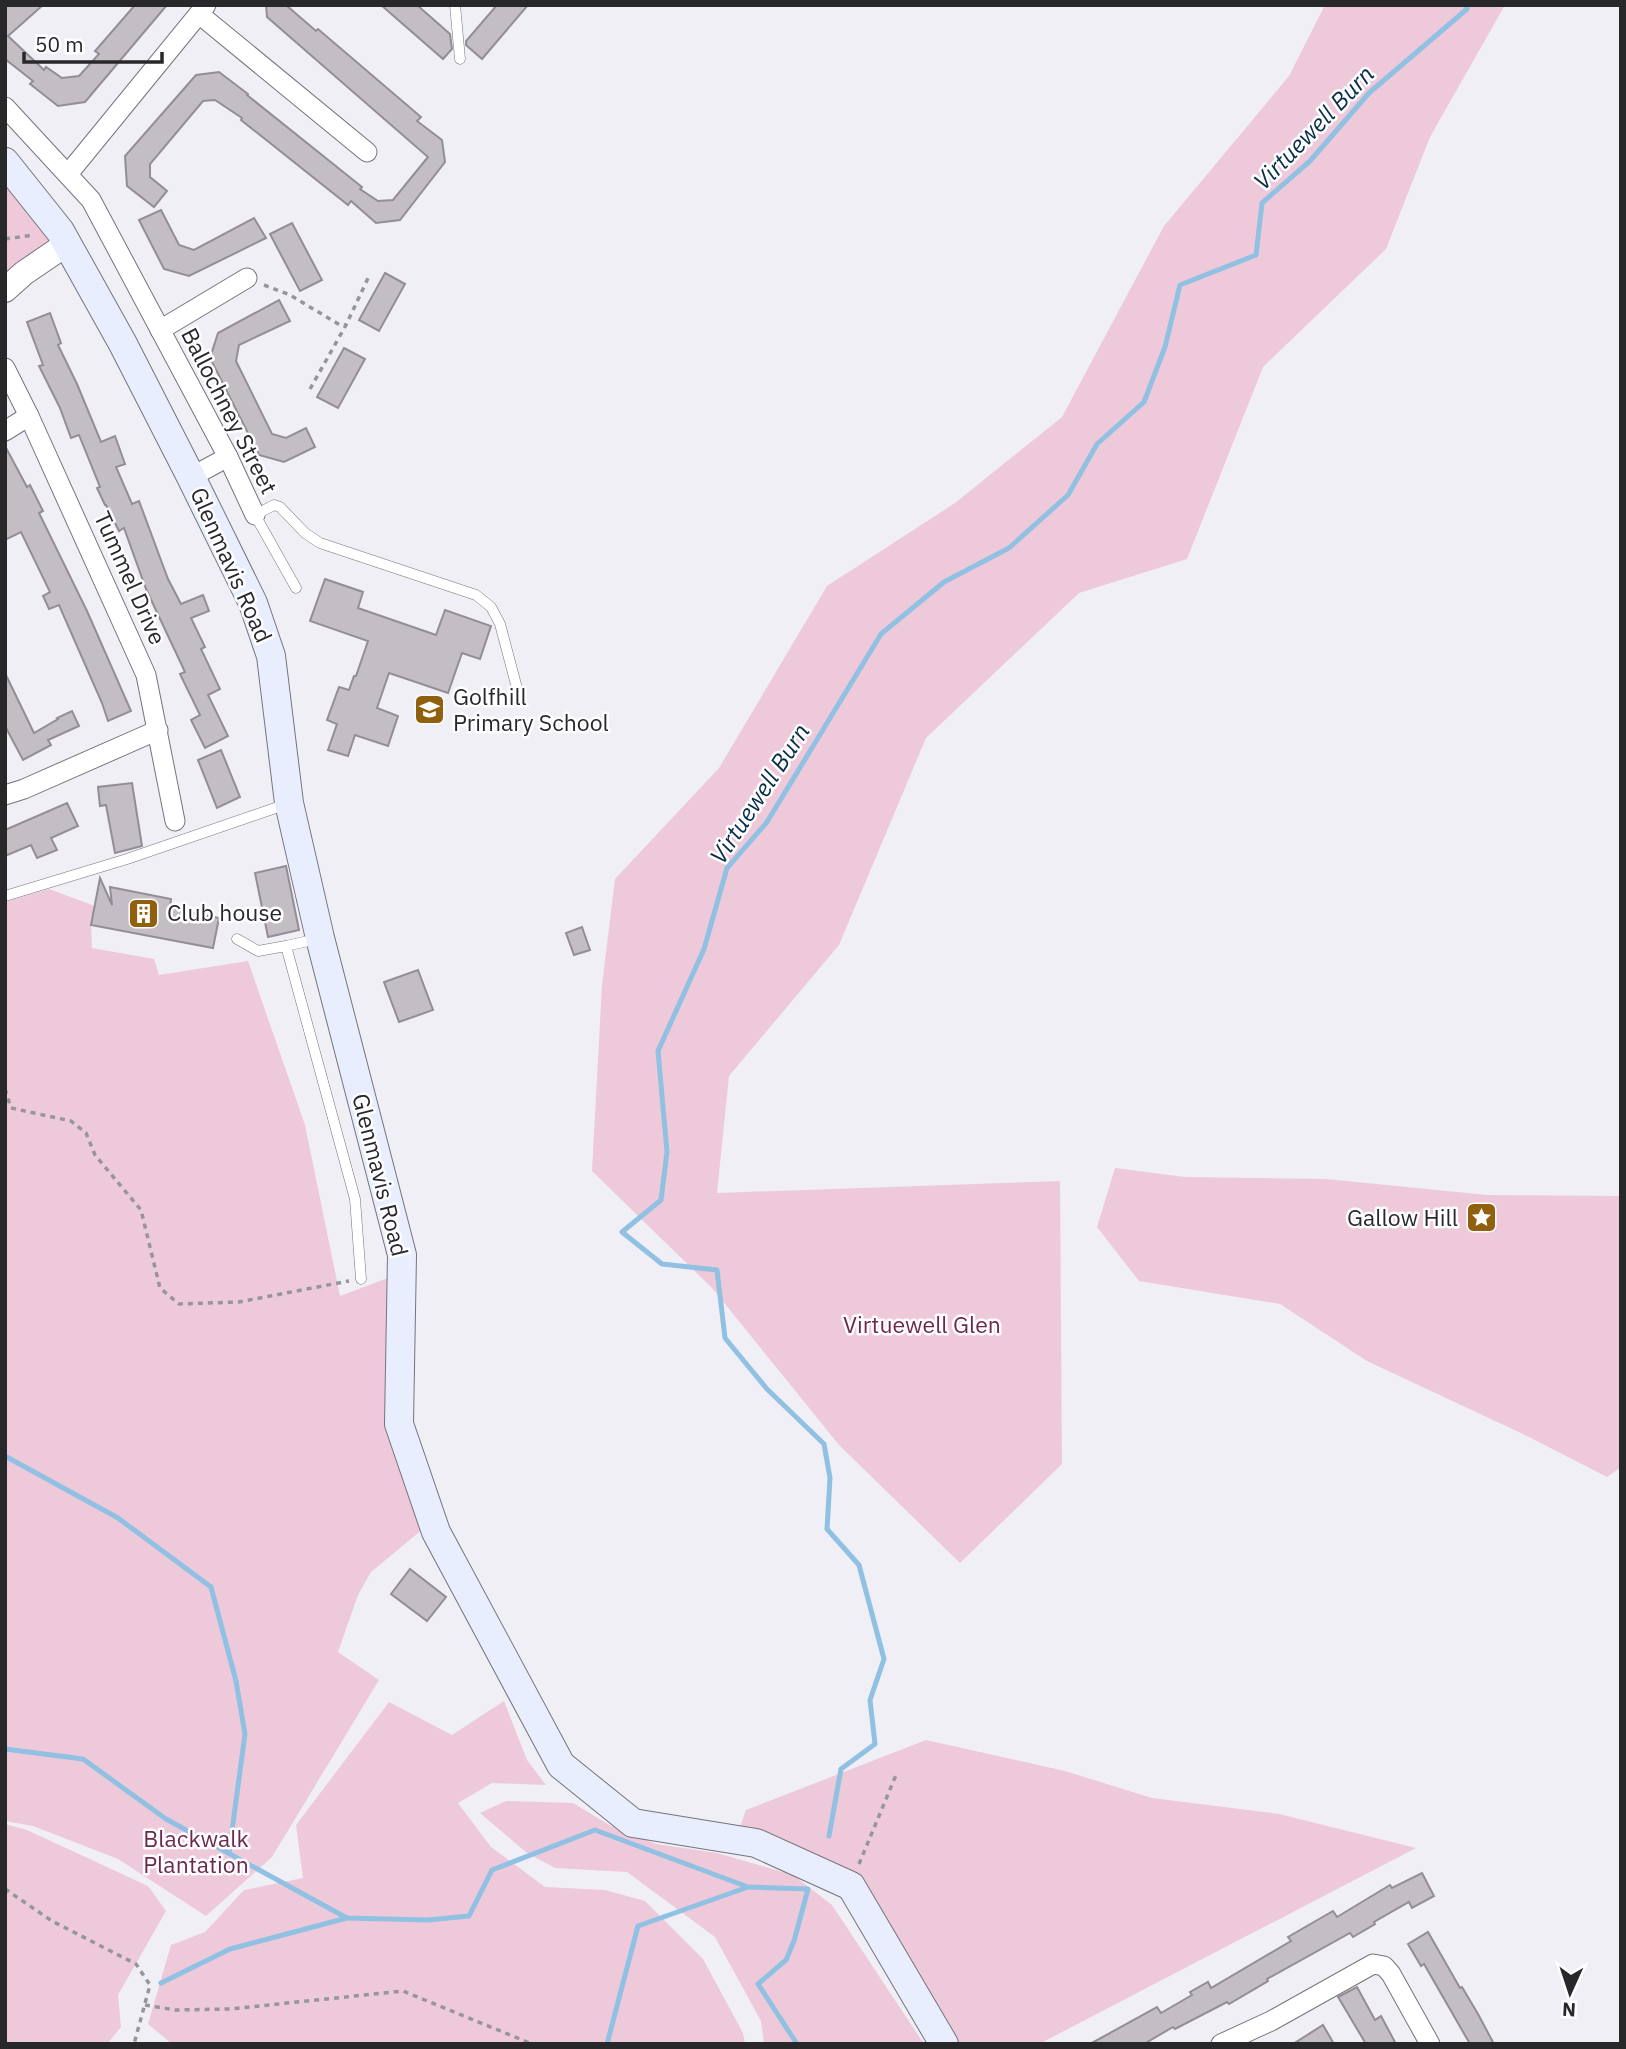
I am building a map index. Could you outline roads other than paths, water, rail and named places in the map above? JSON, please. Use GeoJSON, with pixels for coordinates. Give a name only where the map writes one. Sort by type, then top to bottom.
{"type":"FeatureCollection","features":[{"type":"Feature","properties":{"kind":"main road","name":"Glenmavis Road"},"geometry":{"type":"LineString","coordinates":[[5,162],[68,243],[128,354],[253,603],[271,656],[289,803],[320,939],[402,1255],[399,1424],[436,1532],[561,1765],[633,1823],[756,1843],[850,1885],[944,2044]]}},
{"type":"Feature","properties":{"kind":"street"},"geometry":{"type":"LineString","coordinates":[[68,174],[203,10],[367,152]]}},
{"type":"Feature","properties":{"kind":"street","name":"Ballochney Street"},"geometry":{"type":"LineString","coordinates":[[5,107],[91,200],[228,457],[255,515]]}},
{"type":"Feature","properties":{"kind":"street"},"geometry":{"type":"LineString","coordinates":[[5,289],[68,243]]}},
{"type":"Feature","properties":{"kind":"street","name":"Ballochney Street"},"geometry":{"type":"LineString","coordinates":[[160,330],[247,278]]}},
{"type":"Feature","properties":{"kind":"street","name":"Tummel Drive"},"geometry":{"type":"LineString","coordinates":[[5,368],[146,675],[175,821]]}},
{"type":"Feature","properties":{"kind":"street"},"geometry":{"type":"LineString","coordinates":[[5,430],[29,416]]}},
{"type":"Feature","properties":{"kind":"street"},"geometry":{"type":"LineString","coordinates":[[191,477],[228,457]]}},
{"type":"Feature","properties":{"kind":"street"},"geometry":{"type":"LineString","coordinates":[[5,795],[158,730]]}},
{"type":"Feature","properties":{"kind":"street"},"geometry":{"type":"LineString","coordinates":[[1221,2044],[1271,2021],[1373,1964],[1384,1966],[1391,1974],[1430,2044]]}},
{"type":"Feature","properties":{"kind":"lane"},"geometry":{"type":"LineString","coordinates":[[455,5],[460,59]]}},
{"type":"Feature","properties":{"kind":"lane"},"geometry":{"type":"LineString","coordinates":[[296,588],[255,515],[274,505],[280,507],[305,533],[320,543],[476,595],[491,607],[500,624],[518,692]]}},
{"type":"Feature","properties":{"kind":"lane"},"geometry":{"type":"LineString","coordinates":[[5,896],[127,859],[289,803]]}},
{"type":"Feature","properties":{"kind":"lane"},"geometry":{"type":"LineString","coordinates":[[237,939],[258,951],[320,939]]}},
{"type":"Feature","properties":{"kind":"lane"},"geometry":{"type":"LineString","coordinates":[[286,946],[355,1199],[361,1279]]}},
{"type":"Feature","properties":{"kind":"waterway","name":"Virtuewell Burn"},"geometry":{"type":"LineString","coordinates":[[829,1836],[841,1769],[875,1744],[870,1700],[884,1659],[859,1565],[827,1529],[830,1478],[824,1444],[767,1389],[725,1338],[717,1270],[662,1264],[622,1232],[661,1200],[667,1152],[658,1051],[704,949],[727,868],[767,822],[881,634],[944,582],[1009,548],[1068,495],[1097,444],[1144,402],[1165,347],[1180,285],[1256,255],[1262,203],[1310,161],[1369,93],[1467,9],[1466,5]]}},
{"type":"Feature","properties":{"kind":"waterway"},"geometry":{"type":"LineString","coordinates":[[5,1456],[118,1518],[211,1587],[236,1681],[245,1734],[229,1853]]}},
{"type":"Feature","properties":{"kind":"waterway","name":"Virtuewell Burn"},"geometry":{"type":"LineString","coordinates":[[5,1749],[83,1759],[166,1819],[347,1918],[428,1920],[469,1916],[492,1870],[595,1830],[748,1887],[808,1889],[786,1960],[758,1984],[797,2044]]}},
{"type":"Feature","properties":{"kind":"waterway"},"geometry":{"type":"LineString","coordinates":[[607,2044],[638,1926],[748,1887]]}},
{"type":"Feature","properties":{"kind":"waterway"},"geometry":{"type":"LineString","coordinates":[[161,1983],[230,1949],[347,1918]]}},
{"type":"Feature","properties":{"kind":"place","name":"Golfhill Primary School"},"geometry":{"type":"Point","coordinates":[430,710]}},
{"type":"Feature","properties":{"kind":"place","name":"Club house"},"geometry":{"type":"Point","coordinates":[144,913]}},
{"type":"Feature","properties":{"kind":"place","name":"Gallow Hill"},"geometry":{"type":"Point","coordinates":[1481,1218]}},
{"type":"Feature","properties":{"kind":"park label","name":"Virtuewell Glen"},"geometry":{"type":"Point","coordinates":[922,1325]}},
{"type":"Feature","properties":{"kind":"park label","name":"Blackwalk Plantation"},"geometry":{"type":"Point","coordinates":[196,1852]}}]}
